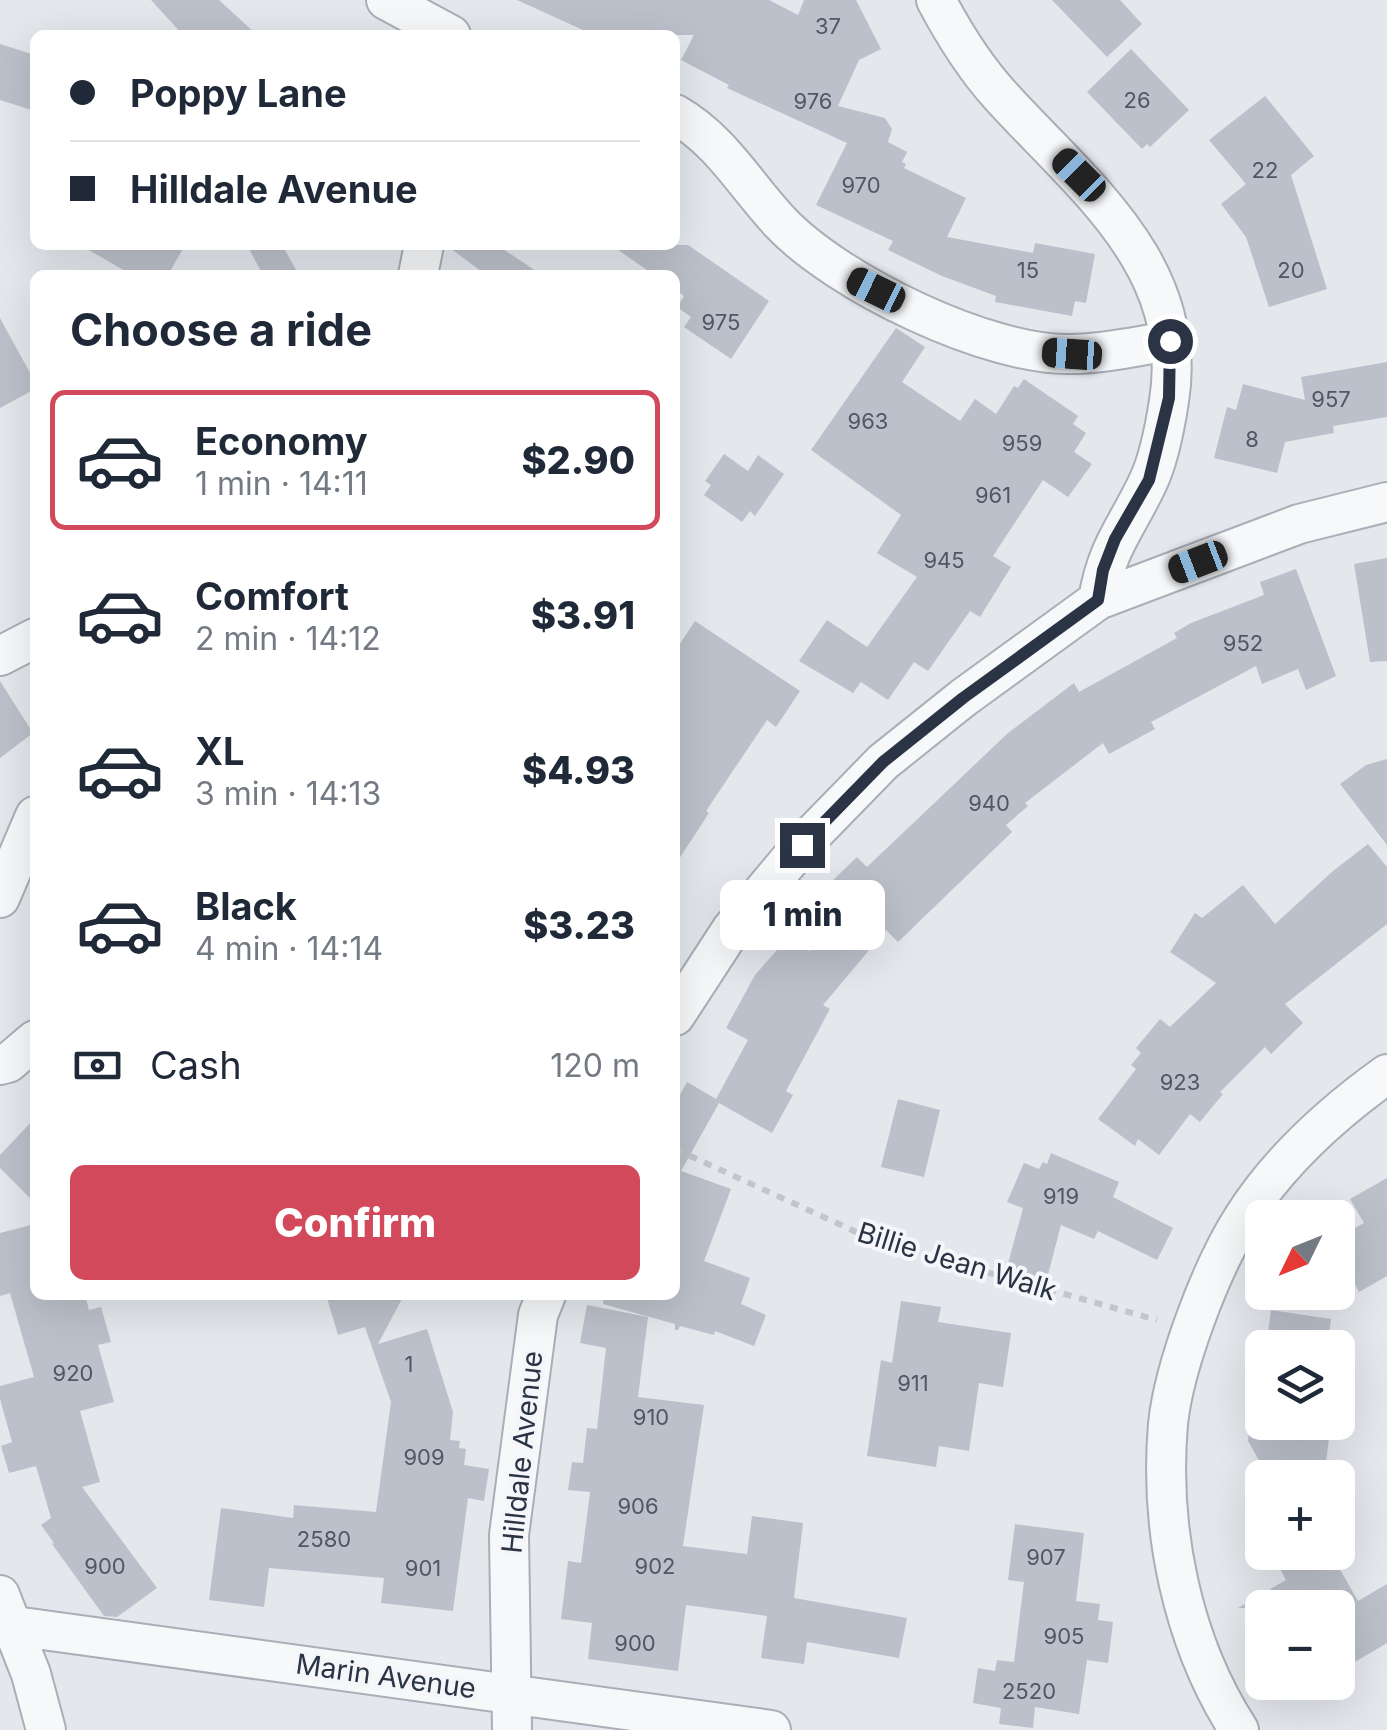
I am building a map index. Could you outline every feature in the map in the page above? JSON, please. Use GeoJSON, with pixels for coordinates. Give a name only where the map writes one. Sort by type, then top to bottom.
{"type":"FeatureCollection","features":[{"type":"Feature","properties":{"kind":"street"},"geometry":{"type":"LineString","coordinates":[[936,0],[960,46],[999,94],[1079,175],[1124,229],[1152,278],[1170,341],[1169,398],[1149,480],[1115,539],[1103,570],[1098,600]]}},
{"type":"Feature","properties":{"kind":"street"},"geometry":{"type":"LineString","coordinates":[[395,10],[440,30]]}},
{"type":"Feature","properties":{"kind":"street"},"geometry":{"type":"LineString","coordinates":[[680,117],[707,136],[782,224],[821,258],[906,304],[972,334],[1024,350],[1072,354],[1170,341]]}},
{"type":"Feature","properties":{"kind":"street"},"geometry":{"type":"LineString","coordinates":[[680,1008],[731,930],[802,845],[883,762],[1098,600],[1299,524],[1387,502]]}},
{"type":"Feature","properties":{"kind":"street"},"geometry":{"type":"LineString","coordinates":[[0,656],[30,641]]}},
{"type":"Feature","properties":{"kind":"street"},"geometry":{"type":"LineString","coordinates":[[0,898],[30,828]]}},
{"type":"Feature","properties":{"kind":"street"},"geometry":{"type":"LineString","coordinates":[[0,1065],[30,1044]]}},
{"type":"Feature","properties":{"kind":"street"},"geometry":{"type":"LineString","coordinates":[[1239,1730],[1193,1638],[1175,1562],[1168,1510],[1168,1421],[1192,1330],[1243,1218],[1302,1144],[1353,1098],[1387,1074]]}},
{"type":"Feature","properties":{"kind":"street","name":"Hilldale Avenue"},"geometry":{"type":"LineString","coordinates":[[512,1712],[508,1535],[532,1302]]}},
{"type":"Feature","properties":{"kind":"street"},"geometry":{"type":"LineString","coordinates":[[4,1615],[31,1674],[46,1730]]}},
{"type":"Feature","properties":{"kind":"street","name":"Marin Avenue"},"geometry":{"type":"LineString","coordinates":[[4,1615],[512,1712],[771,1730]]}},
{"type":"Feature","properties":{"kind":"path","name":"Billie Jean Walk"},"geometry":{"type":"LineString","coordinates":[[680,1151],[876,1241],[1192,1330]]}},
{"type":"Feature","properties":{"kind":"building"},"geometry":{"type":"Polygon","coordinates":[[[151,0],[219,0],[252,30],[178,30],[151,0]]]}},
{"type":"Feature","properties":{"kind":"building"},"geometry":{"type":"Polygon","coordinates":[[[517,0],[769,0],[798,15],[804,0],[856,0],[881,49],[859,60],[838,106],[885,118],[892,129],[888,142],[907,152],[902,162],[906,164],[904,168],[966,198],[947,237],[1033,253],[1035,243],[1095,254],[1086,303],[1075,301],[1072,316],[995,302],[996,296],[888,250],[893,241],[816,205],[847,143],[727,88],[729,85],[681,60],[694,35],[680,35],[680,30],[583,30],[517,0]]]}},
{"type":"Feature","properties":{"kind":"building"},"geometry":{"type":"Polygon","coordinates":[[[1052,0],[1120,0],[1142,24],[1107,57],[1052,0]]]}},
{"type":"Feature","properties":{"kind":"building"},"geometry":{"type":"Polygon","coordinates":[[[0,44],[30,53],[30,109],[0,100],[0,44]]]}},
{"type":"Feature","properties":{"kind":"building"},"geometry":{"type":"Polygon","coordinates":[[[1131,49],[1189,110],[1150,147],[1147,144],[1142,149],[1087,92],[1131,49]]]}},
{"type":"Feature","properties":{"kind":"building"},"geometry":{"type":"Polygon","coordinates":[[[1265,96],[1314,156],[1291,175],[1327,289],[1269,307],[1246,237],[1221,204],[1246,184],[1209,140],[1265,96]]]}},
{"type":"Feature","properties":{"kind":"building"},"geometry":{"type":"Polygon","coordinates":[[[680,245],[688,245],[769,301],[731,359],[684,327],[691,317],[680,309],[684,296],[680,293],[680,270],[647,270],[618,250],[680,250],[680,245]]]}},
{"type":"Feature","properties":{"kind":"building"},"geometry":{"type":"Polygon","coordinates":[[[89,250],[182,250],[171,270],[123,270],[89,250]]]}},
{"type":"Feature","properties":{"kind":"building"},"geometry":{"type":"Polygon","coordinates":[[[250,250],[285,250],[296,270],[260,270],[250,250]]]}},
{"type":"Feature","properties":{"kind":"building"},"geometry":{"type":"Polygon","coordinates":[[[453,250],[504,250],[534,270],[479,270],[453,250]]]}},
{"type":"Feature","properties":{"kind":"building"},"geometry":{"type":"Polygon","coordinates":[[[0,318],[30,373],[30,392],[0,408],[0,318]]]}},
{"type":"Feature","properties":{"kind":"building"},"geometry":{"type":"Polygon","coordinates":[[[896,328],[925,347],[902,382],[960,421],[975,399],[996,414],[1014,386],[1018,388],[1024,379],[1078,416],[1073,424],[1086,433],[1074,452],[1092,464],[1068,497],[1043,480],[993,556],[1011,567],[980,617],[970,611],[928,671],[914,662],[888,700],[861,682],[853,693],[799,661],[827,620],[867,647],[917,577],[877,553],[901,515],[811,450],[896,328]]]}},
{"type":"Feature","properties":{"kind":"building"},"geometry":{"type":"Polygon","coordinates":[[[1387,362],[1387,417],[1333,426],[1334,433],[1285,442],[1277,473],[1214,458],[1227,407],[1236,410],[1243,384],[1305,400],[1301,377],[1387,362]]]}},
{"type":"Feature","properties":{"kind":"building"},"geometry":{"type":"Polygon","coordinates":[[[724,454],[748,471],[758,455],[784,474],[755,516],[750,511],[742,522],[704,495],[711,485],[705,481],[724,454]]]}},
{"type":"Feature","properties":{"kind":"building"},"geometry":{"type":"Polygon","coordinates":[[[1387,558],[1387,661],[1370,662],[1354,564],[1387,558]]]}},
{"type":"Feature","properties":{"kind":"building"},"geometry":{"type":"Polygon","coordinates":[[[1296,569],[1336,676],[1306,690],[1298,669],[1262,684],[1256,666],[1151,722],[1155,729],[1109,754],[1103,743],[1025,803],[1028,806],[1006,825],[1012,832],[898,942],[886,930],[823,1005],[830,1009],[786,1091],[793,1095],[772,1133],[719,1103],[681,1171],[731,1189],[704,1261],[750,1278],[741,1304],[766,1315],[754,1346],[715,1331],[714,1335],[680,1326],[675,1330],[675,1324],[603,1304],[603,1300],[680,1300],[680,1095],[687,1082],[716,1099],[748,1040],[726,1028],[755,975],[790,935],[809,951],[850,903],[830,883],[857,857],[867,867],[1008,733],[1074,683],[1079,692],[1177,638],[1174,633],[1191,623],[1264,595],[1260,582],[1296,569]]]}},
{"type":"Feature","properties":{"kind":"building"},"geometry":{"type":"Polygon","coordinates":[[[695,621],[800,691],[776,727],[767,720],[680,857],[680,644],[695,621]]]}},
{"type":"Feature","properties":{"kind":"building"},"geometry":{"type":"Polygon","coordinates":[[[0,681],[30,728],[30,735],[0,758],[0,681]]]}},
{"type":"Feature","properties":{"kind":"building"},"geometry":{"type":"Polygon","coordinates":[[[1387,759],[1387,845],[1340,784],[1366,765],[1387,759]]]}},
{"type":"Feature","properties":{"kind":"building"},"geometry":{"type":"Polygon","coordinates":[[[1368,844],[1387,867],[1387,924],[1285,1004],[1303,1023],[1271,1054],[1265,1047],[1220,1092],[1223,1094],[1200,1122],[1190,1114],[1159,1155],[1138,1139],[1135,1146],[1098,1119],[1136,1069],[1131,1065],[1141,1053],[1136,1048],[1160,1019],[1170,1027],[1216,983],[1170,952],[1195,913],[1202,918],[1243,885],[1275,924],[1368,844]]]}},
{"type":"Feature","properties":{"kind":"building"},"geometry":{"type":"Polygon","coordinates":[[[898,1099],[940,1110],[924,1177],[881,1167],[898,1099]]]}},
{"type":"Feature","properties":{"kind":"building"},"geometry":{"type":"Polygon","coordinates":[[[30,1123],[30,1198],[0,1168],[0,1155],[30,1123]]]}},
{"type":"Feature","properties":{"kind":"building"},"geometry":{"type":"Polygon","coordinates":[[[1051,1153],[1119,1182],[1113,1197],[1173,1228],[1157,1260],[1098,1231],[1094,1239],[1061,1225],[1045,1286],[1005,1275],[1023,1208],[1007,1202],[1024,1163],[1039,1169],[1043,1162],[1047,1164],[1051,1153]]]}},
{"type":"Feature","properties":{"kind":"building"},"geometry":{"type":"Polygon","coordinates":[[[1387,1178],[1387,1276],[1359,1292],[1355,1285],[1355,1228],[1364,1223],[1355,1200],[1350,1199],[1387,1178]]]}},
{"type":"Feature","properties":{"kind":"building"},"geometry":{"type":"Polygon","coordinates":[[[30,1225],[30,1300],[86,1300],[89,1310],[101,1307],[111,1342],[98,1345],[114,1402],[80,1411],[100,1482],[82,1487],[157,1588],[117,1617],[104,1616],[41,1525],[51,1518],[36,1466],[9,1473],[1,1446],[12,1442],[0,1386],[34,1377],[10,1293],[0,1296],[0,1233],[30,1225]]]}},
{"type":"Feature","properties":{"kind":"building"},"geometry":{"type":"Polygon","coordinates":[[[328,1300],[401,1300],[378,1344],[427,1329],[453,1412],[450,1440],[460,1441],[459,1448],[466,1449],[464,1465],[489,1469],[484,1501],[468,1498],[453,1611],[381,1603],[384,1578],[269,1568],[264,1607],[209,1600],[221,1508],[293,1518],[294,1505],[376,1512],[391,1402],[365,1327],[338,1335],[328,1300]]]}},
{"type":"Feature","properties":{"kind":"building"},"geometry":{"type":"Polygon","coordinates":[[[901,1301],[941,1307],[938,1322],[1011,1333],[1003,1387],[979,1383],[969,1451],[939,1446],[936,1467],[867,1456],[881,1360],[892,1363],[901,1301]]]}},
{"type":"Feature","properties":{"kind":"building"},"geometry":{"type":"Polygon","coordinates":[[[587,1305],[648,1317],[638,1397],[704,1405],[683,1546],[747,1554],[752,1516],[803,1523],[794,1598],[907,1618],[899,1658],[807,1642],[804,1664],[761,1658],[767,1616],[686,1605],[678,1671],[588,1659],[592,1623],[561,1619],[568,1561],[581,1563],[590,1492],[568,1490],[572,1462],[583,1463],[587,1428],[597,1429],[606,1348],[580,1343],[587,1305]]]}},
{"type":"Feature","properties":{"kind":"building"},"geometry":{"type":"Polygon","coordinates":[[[1271,1310],[1331,1319],[1329,1330],[1268,1330],[1271,1310]]]}},
{"type":"Feature","properties":{"kind":"building"},"geometry":{"type":"Polygon","coordinates":[[[1329,1440],[1326,1460],[1259,1460],[1248,1441],[1329,1440]]]}},
{"type":"Feature","properties":{"kind":"building"},"geometry":{"type":"Polygon","coordinates":[[[1015,1524],[1084,1533],[1076,1601],[1100,1604],[1098,1620],[1113,1622],[1108,1663],[1087,1660],[1079,1714],[1035,1707],[1033,1728],[999,1724],[1001,1708],[973,1703],[978,1668],[995,1671],[997,1660],[1014,1662],[1024,1582],[1008,1580],[1015,1524]]]}},
{"type":"Feature","properties":{"kind":"building"},"geometry":{"type":"Polygon","coordinates":[[[1281,1570],[1340,1570],[1352,1590],[1269,1590],[1286,1580],[1281,1570]]]}},
{"type":"Feature","properties":{"kind":"building"},"geometry":{"type":"Polygon","coordinates":[[[1387,1584],[1387,1643],[1355,1662],[1355,1596],[1358,1601],[1387,1584]]]}},
{"type":"Feature","properties":{"kind":"route"},"geometry":{"type":"LineString","coordinates":[[802,845],[883,762],[1098,600],[1103,570],[1115,539],[1149,480],[1169,398],[1170,341]]}}]}
